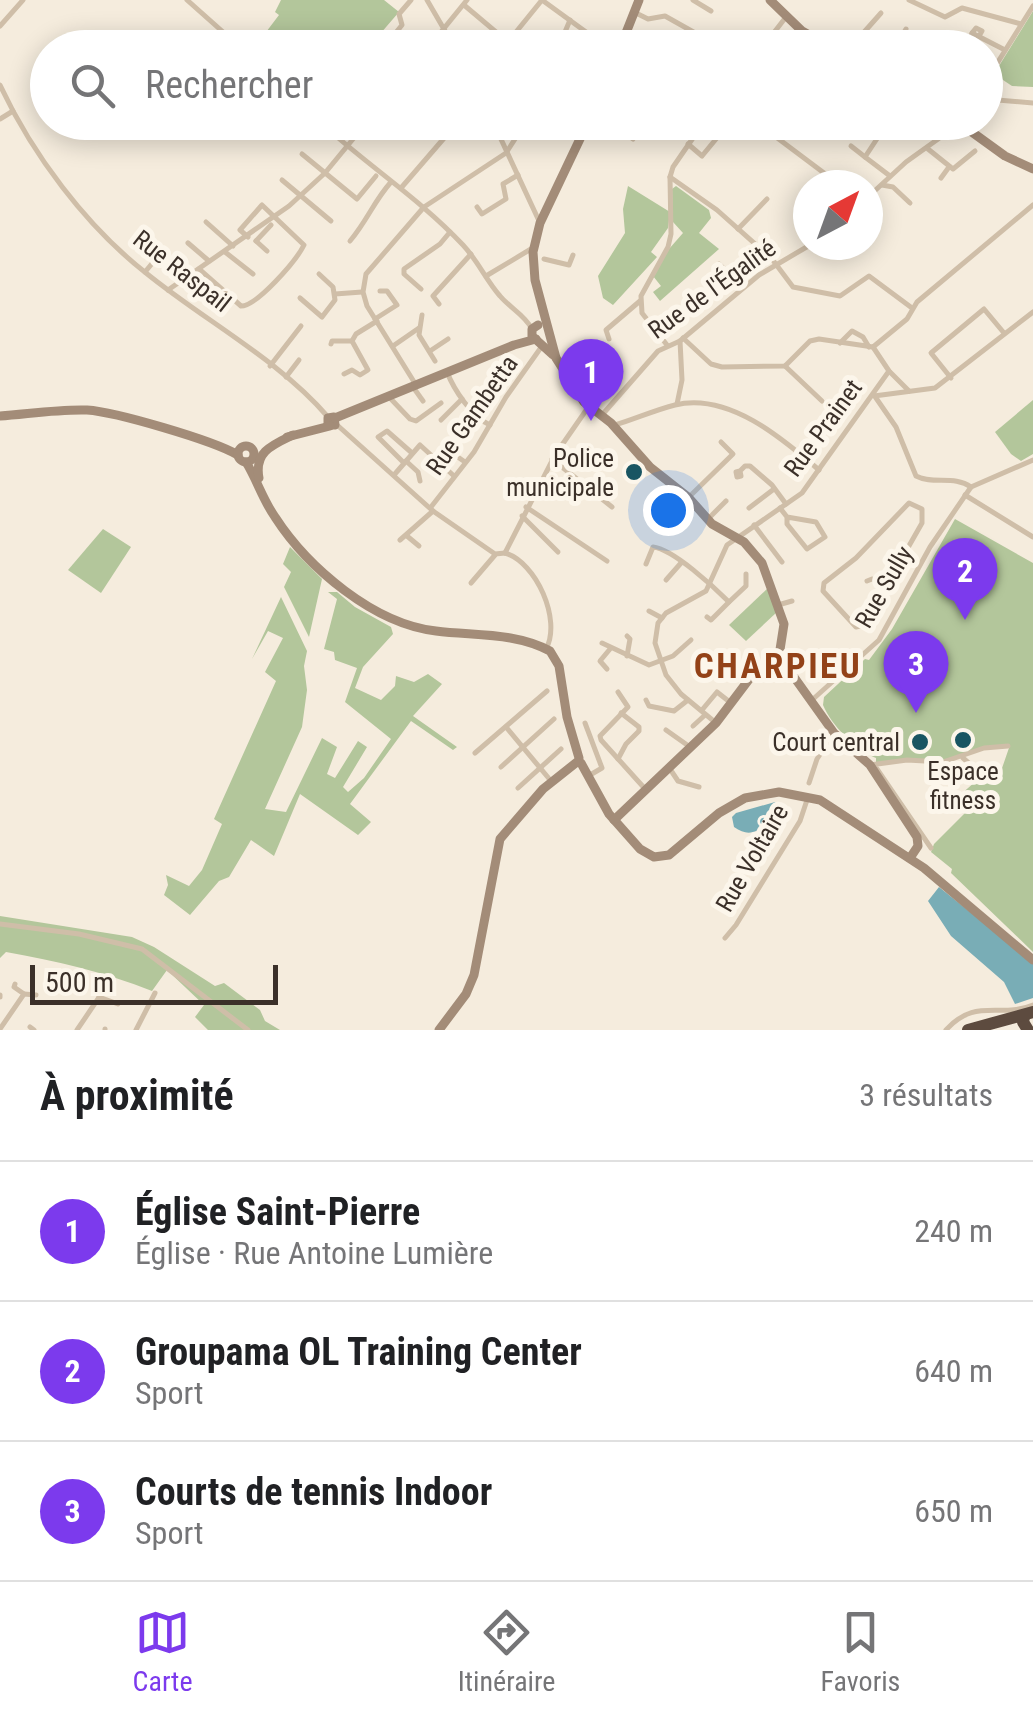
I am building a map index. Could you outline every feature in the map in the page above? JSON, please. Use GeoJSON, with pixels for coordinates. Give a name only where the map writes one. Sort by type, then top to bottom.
{"type":"FeatureCollection","features":[{"type":"Feature","properties":{"kind":"highway"},"geometry":{"type":"LineString","coordinates":[[968,1030],[1030,1020]]}},
{"type":"Feature","properties":{"kind":"highway"},"geometry":{"type":"LineString","coordinates":[[982,1030],[992,1030]]}},
{"type":"Feature","properties":{"kind":"street"},"geometry":{"type":"LineString","coordinates":[[0,26],[23,0]]}},
{"type":"Feature","properties":{"kind":"street"},"geometry":{"type":"LineString","coordinates":[[187,0],[221,30]]}},
{"type":"Feature","properties":{"kind":"street"},"geometry":{"type":"LineString","coordinates":[[398,30],[402,24],[399,14],[411,0]]}},
{"type":"Feature","properties":{"kind":"street"},"geometry":{"type":"LineString","coordinates":[[427,0],[444,28],[466,2],[492,30]]}},
{"type":"Feature","properties":{"kind":"street"},"geometry":{"type":"LineString","coordinates":[[518,30],[542,0],[584,30]]}},
{"type":"Feature","properties":{"kind":"street"},"geometry":{"type":"LineString","coordinates":[[627,30],[639,0]]}},
{"type":"Feature","properties":{"kind":"street"},"geometry":{"type":"LineString","coordinates":[[693,0],[711,11]]}},
{"type":"Feature","properties":{"kind":"street"},"geometry":{"type":"LineString","coordinates":[[770,0],[801,30]]}},
{"type":"Feature","properties":{"kind":"street"},"geometry":{"type":"LineString","coordinates":[[909,0],[945,17],[962,8],[1022,24]]}},
{"type":"Feature","properties":{"kind":"street"},"geometry":{"type":"LineString","coordinates":[[1003,53],[1033,6]]}},
{"type":"Feature","properties":{"kind":"street"},"geometry":{"type":"LineString","coordinates":[[634,12],[648,19],[668,17],[687,30]]}},
{"type":"Feature","properties":{"kind":"street"},"geometry":{"type":"LineString","coordinates":[[865,30],[880,13]]}},
{"type":"Feature","properties":{"kind":"street"},"geometry":{"type":"LineString","coordinates":[[776,30],[786,16]]}},
{"type":"Feature","properties":{"kind":"street"},"geometry":{"type":"LineString","coordinates":[[565,30],[570,20]]}},
{"type":"Feature","properties":{"kind":"street","name":"Rue Raspail"},"geometry":{"type":"LineString","coordinates":[[0,85],[30,137]]}},
{"type":"Feature","properties":{"kind":"street"},"geometry":{"type":"LineString","coordinates":[[1003,100],[1033,103]]}},
{"type":"Feature","properties":{"kind":"street"},"geometry":{"type":"LineString","coordinates":[[0,120],[12,110]]}},
{"type":"Feature","properties":{"kind":"street","name":"Rue Raspail"},"geometry":{"type":"LineString","coordinates":[[32,140],[67,192],[144,272],[285,378],[432,509],[496,554]]}},
{"type":"Feature","properties":{"kind":"street"},"geometry":{"type":"LineString","coordinates":[[339,140],[450,232],[471,254],[502,300],[538,332],[588,406],[602,414],[650,467],[688,497],[708,520],[752,550],[762,563],[784,631],[779,656],[750,678],[716,724],[614,820]]}},
{"type":"Feature","properties":{"kind":"street"},"geometry":{"type":"LineString","coordinates":[[168,290],[232,246],[251,238],[325,173],[352,140]]}},
{"type":"Feature","properties":{"kind":"street"},"geometry":{"type":"LineString","coordinates":[[400,189],[442,140]]}},
{"type":"Feature","properties":{"kind":"street"},"geometry":{"type":"LineString","coordinates":[[502,140],[540,223]]}},
{"type":"Feature","properties":{"kind":"street"},"geometry":{"type":"LineString","coordinates":[[423,401],[363,292],[370,267],[424,207],[507,151],[514,140]]}},
{"type":"Feature","properties":{"kind":"street"},"geometry":{"type":"LineString","coordinates":[[538,332],[542,306],[537,255],[540,223],[579,140]]}},
{"type":"Feature","properties":{"kind":"street"},"geometry":{"type":"LineString","coordinates":[[667,345],[642,313],[640,301],[668,247],[670,177],[691,140]]}},
{"type":"Feature","properties":{"kind":"street"},"geometry":{"type":"LineString","coordinates":[[688,144],[702,156],[715,140]]}},
{"type":"Feature","properties":{"kind":"street"},"geometry":{"type":"LineString","coordinates":[[780,140],[820,170]]}},
{"type":"Feature","properties":{"kind":"street"},"geometry":{"type":"LineString","coordinates":[[865,157],[876,140]]}},
{"type":"Feature","properties":{"kind":"street"},"geometry":{"type":"LineString","coordinates":[[883,184],[939,140]]}},
{"type":"Feature","properties":{"kind":"street"},"geometry":{"type":"LineString","coordinates":[[984,140],[1033,167]]}},
{"type":"Feature","properties":{"kind":"street"},"geometry":{"type":"LineString","coordinates":[[850,146],[890,176]]}},
{"type":"Feature","properties":{"kind":"street"},"geometry":{"type":"LineString","coordinates":[[928,149],[949,167],[956,167],[974,150]]}},
{"type":"Feature","properties":{"kind":"street"},"geometry":{"type":"LineString","coordinates":[[302,154],[356,199],[376,176]]}},
{"type":"Feature","properties":{"kind":"street"},"geometry":{"type":"LineString","coordinates":[[941,178],[949,167]]}},
{"type":"Feature","properties":{"kind":"street"},"geometry":{"type":"LineString","coordinates":[[477,208],[482,214],[506,199],[503,184],[518,175]]}},
{"type":"Feature","properties":{"kind":"street"},"geometry":{"type":"LineString","coordinates":[[670,177],[777,264],[793,288],[840,296],[865,277],[875,277],[912,308]]}},
{"type":"Feature","properties":{"kind":"street"},"geometry":{"type":"LineString","coordinates":[[282,180],[331,221]]}},
{"type":"Feature","properties":{"kind":"street"},"geometry":{"type":"LineString","coordinates":[[350,241],[371,216],[372,206],[390,182]]}},
{"type":"Feature","properties":{"kind":"street"},"geometry":{"type":"LineString","coordinates":[[883,185],[893,187],[910,203]]}},
{"type":"Feature","properties":{"kind":"street"},"geometry":{"type":"LineString","coordinates":[[738,229],[767,199]]}},
{"type":"Feature","properties":{"kind":"street"},"geometry":{"type":"LineString","coordinates":[[199,269],[241,306],[251,305],[303,249],[302,240],[262,205],[240,230],[267,251]]}},
{"type":"Feature","properties":{"kind":"street"},"geometry":{"type":"LineString","coordinates":[[785,366],[810,340],[871,347],[1033,205]]}},
{"type":"Feature","properties":{"kind":"street"},"geometry":{"type":"LineString","coordinates":[[206,222],[232,246]]}},
{"type":"Feature","properties":{"kind":"street"},"geometry":{"type":"LineString","coordinates":[[420,289],[403,271],[450,232]]}},
{"type":"Feature","properties":{"kind":"street"},"geometry":{"type":"LineString","coordinates":[[188,243],[210,262]]}},
{"type":"Feature","properties":{"kind":"street"},"geometry":{"type":"LineString","coordinates":[[225,252],[253,274]]}},
{"type":"Feature","properties":{"kind":"street"},"geometry":{"type":"LineString","coordinates":[[144,272],[160,254]]}},
{"type":"Feature","properties":{"kind":"street"},"geometry":{"type":"LineString","coordinates":[[438,304],[433,296],[471,254]]}},
{"type":"Feature","properties":{"kind":"street"},"geometry":{"type":"LineString","coordinates":[[486,276],[537,255],[570,265],[574,255]]}},
{"type":"Feature","properties":{"kind":"street","name":"Rue de l'Égalité"},"geometry":{"type":"LineString","coordinates":[[602,414],[667,345],[682,339],[743,287],[793,255]]}},
{"type":"Feature","properties":{"kind":"street"},"geometry":{"type":"LineString","coordinates":[[719,264],[743,287]]}},
{"type":"Feature","properties":{"kind":"street"},"geometry":{"type":"LineString","coordinates":[[300,298],[322,317],[332,306],[333,287],[319,274]]}},
{"type":"Feature","properties":{"kind":"street"},"geometry":{"type":"LineString","coordinates":[[352,341],[397,304],[387,291],[380,291]]}},
{"type":"Feature","properties":{"kind":"street"},"geometry":{"type":"LineString","coordinates":[[335,294],[363,292]]}},
{"type":"Feature","properties":{"kind":"street"},"geometry":{"type":"LineString","coordinates":[[610,339],[606,330],[640,301]]}},
{"type":"Feature","properties":{"kind":"street"},"geometry":{"type":"LineString","coordinates":[[951,378],[931,353],[984,309],[1004,333]]}},
{"type":"Feature","properties":{"kind":"street"},"geometry":{"type":"LineString","coordinates":[[971,487],[962,482],[916,476],[896,426],[874,396],[936,388],[1033,312]]}},
{"type":"Feature","properties":{"kind":"street"},"geometry":{"type":"LineString","coordinates":[[392,346],[417,332],[422,315]]}},
{"type":"Feature","properties":{"kind":"street"},"geometry":{"type":"LineString","coordinates":[[270,366],[301,326]]}},
{"type":"Feature","properties":{"kind":"street"},"geometry":{"type":"LineString","coordinates":[[840,342],[852,331],[871,347]]}},
{"type":"Feature","properties":{"kind":"street"},"geometry":{"type":"LineString","coordinates":[[417,332],[434,361]]}},
{"type":"Feature","properties":{"kind":"street"},"geometry":{"type":"LineString","coordinates":[[0,416],[64,410],[100,412],[247,454],[538,332]]}},
{"type":"Feature","properties":{"kind":"street","name":"Rue Gambetta"},"geometry":{"type":"LineString","coordinates":[[400,540],[432,509],[540,353],[538,332]]}},
{"type":"Feature","properties":{"kind":"street"},"geometry":{"type":"LineString","coordinates":[[429,351],[448,339]]}},
{"type":"Feature","properties":{"kind":"street"},"geometry":{"type":"LineString","coordinates":[[682,339],[711,364],[722,367],[785,366],[822,401]]}},
{"type":"Feature","properties":{"kind":"street"},"geometry":{"type":"LineString","coordinates":[[677,404],[682,380],[682,339]]}},
{"type":"Feature","properties":{"kind":"street"},"geometry":{"type":"LineString","coordinates":[[331,344],[352,341]]}},
{"type":"Feature","properties":{"kind":"street"},"geometry":{"type":"LineString","coordinates":[[344,374],[357,371],[360,376],[368,370],[352,341]]}},
{"type":"Feature","properties":{"kind":"street","name":"Rue Prainet"},"geometry":{"type":"LineString","coordinates":[[871,347],[910,392]]}},
{"type":"Feature","properties":{"kind":"street"},"geometry":{"type":"LineString","coordinates":[[285,378],[299,360]]}},
{"type":"Feature","properties":{"kind":"street","name":"Rue Prainet"},"geometry":{"type":"LineString","coordinates":[[736,538],[802,493],[889,371]]}},
{"type":"Feature","properties":{"kind":"street"},"geometry":{"type":"LineString","coordinates":[[447,372],[454,390],[481,421],[490,425]]}},
{"type":"Feature","properties":{"kind":"street"},"geometry":{"type":"LineString","coordinates":[[389,396],[413,420],[441,403]]}},
{"type":"Feature","properties":{"kind":"street"},"geometry":{"type":"LineString","coordinates":[[441,420],[462,399]]}},
{"type":"Feature","properties":{"kind":"street"},"geometry":{"type":"LineString","coordinates":[[614,426],[677,404],[715,408],[760,422],[819,470]]}},
{"type":"Feature","properties":{"kind":"street"},"geometry":{"type":"LineString","coordinates":[[504,553],[552,459],[588,406]]}},
{"type":"Feature","properties":{"kind":"street"},"geometry":{"type":"LineString","coordinates":[[412,453],[386,431],[378,437],[418,472],[420,481]]}},
{"type":"Feature","properties":{"kind":"street"},"geometry":{"type":"LineString","coordinates":[[277,521],[260,484],[257,464],[265,450],[289,436]]}},
{"type":"Feature","properties":{"kind":"street"},"geometry":{"type":"LineString","coordinates":[[688,497],[733,454],[721,442]]}},
{"type":"Feature","properties":{"kind":"street"},"geometry":{"type":"LineString","coordinates":[[394,475],[422,446],[454,476]]}},
{"type":"Feature","properties":{"kind":"street"},"geometry":{"type":"LineString","coordinates":[[442,457],[452,453],[465,462]]}},
{"type":"Feature","properties":{"kind":"street"},"geometry":{"type":"LineString","coordinates":[[247,454],[277,521],[350,594],[385,617],[422,629],[491,634],[546,649],[559,666],[579,761],[614,820],[642,852],[660,857],[677,849],[719,813],[746,798],[779,792],[808,796],[830,805],[910,858],[1033,960]]}},
{"type":"Feature","properties":{"kind":"street"},"geometry":{"type":"LineString","coordinates":[[552,459],[612,508]]}},
{"type":"Feature","properties":{"kind":"street","name":"Rue Sully"},"geometry":{"type":"LineString","coordinates":[[812,700],[878,640],[930,547],[971,487],[1033,460]]}},
{"type":"Feature","properties":{"kind":"street"},"geometry":{"type":"LineString","coordinates":[[740,471],[750,466],[774,489],[787,524],[807,549],[826,538],[816,522],[787,517]]}},
{"type":"Feature","properties":{"kind":"street"},"geometry":{"type":"LineString","coordinates":[[749,508],[774,489]]}},
{"type":"Feature","properties":{"kind":"street"},"geometry":{"type":"LineString","coordinates":[[965,494],[1033,537]]}},
{"type":"Feature","properties":{"kind":"street"},"geometry":{"type":"LineString","coordinates":[[708,520],[726,501]]}},
{"type":"Feature","properties":{"kind":"street"},"geometry":{"type":"LineString","coordinates":[[916,504],[922,509],[924,520],[885,586],[864,626],[859,628],[822,588],[856,558],[903,506],[916,504]]}},
{"type":"Feature","properties":{"kind":"street"},"geometry":{"type":"LineString","coordinates":[[526,507],[606,560]]}},
{"type":"Feature","properties":{"kind":"street"},"geometry":{"type":"LineString","coordinates":[[522,516],[558,552]]}},
{"type":"Feature","properties":{"kind":"street"},"geometry":{"type":"LineString","coordinates":[[754,525],[782,562]]}},
{"type":"Feature","properties":{"kind":"street"},"geometry":{"type":"LineString","coordinates":[[407,536],[419,546]]}},
{"type":"Feature","properties":{"kind":"street"},"geometry":{"type":"LineString","coordinates":[[716,724],[672,683],[660,661],[656,632],[662,618],[711,584],[720,554],[736,538]]}},
{"type":"Feature","properties":{"kind":"street"},"geometry":{"type":"LineString","coordinates":[[646,564],[653,548],[663,548],[729,602]]}},
{"type":"Feature","properties":{"kind":"street"},"geometry":{"type":"LineString","coordinates":[[471,583],[496,554],[514,556],[544,594],[552,633],[546,649]]}},
{"type":"Feature","properties":{"kind":"street"},"geometry":{"type":"LineString","coordinates":[[666,580],[680,562]]}},
{"type":"Feature","properties":{"kind":"street"},"geometry":{"type":"LineString","coordinates":[[707,617],[710,620],[746,586],[746,574]]}},
{"type":"Feature","properties":{"kind":"street"},"geometry":{"type":"LineString","coordinates":[[867,580],[885,586]]}},
{"type":"Feature","properties":{"kind":"street"},"geometry":{"type":"LineString","coordinates":[[778,605],[792,601]]}},
{"type":"Feature","properties":{"kind":"street"},"geometry":{"type":"LineString","coordinates":[[649,611],[662,618]]}},
{"type":"Feature","properties":{"kind":"street"},"geometry":{"type":"LineString","coordinates":[[626,656],[630,639],[627,636]]}},
{"type":"Feature","properties":{"kind":"street"},"geometry":{"type":"LineString","coordinates":[[602,644],[644,664],[673,656],[691,640]]}},
{"type":"Feature","properties":{"kind":"street"},"geometry":{"type":"LineString","coordinates":[[607,669],[600,661],[611,648]]}},
{"type":"Feature","properties":{"kind":"street"},"geometry":{"type":"LineString","coordinates":[[718,652],[750,678]]}},
{"type":"Feature","properties":{"kind":"street"},"geometry":{"type":"LineString","coordinates":[[779,656],[834,733],[882,773],[930,848]]}},
{"type":"Feature","properties":{"kind":"street"},"geometry":{"type":"LineString","coordinates":[[476,754],[548,691]]}},
{"type":"Feature","properties":{"kind":"street"},"geometry":{"type":"LineString","coordinates":[[618,692],[628,704],[600,736],[647,791]]}},
{"type":"Feature","properties":{"kind":"street"},"geometry":{"type":"LineString","coordinates":[[693,726],[716,692],[732,703]]}},
{"type":"Feature","properties":{"kind":"street"},"geometry":{"type":"LineString","coordinates":[[646,700],[649,706],[674,711],[688,700]]}},
{"type":"Feature","properties":{"kind":"street"},"geometry":{"type":"LineString","coordinates":[[618,759],[639,731],[621,714]]}},
{"type":"Feature","properties":{"kind":"street"},"geometry":{"type":"LineString","coordinates":[[501,767],[554,720]]}},
{"type":"Feature","properties":{"kind":"street"},"geometry":{"type":"LineString","coordinates":[[586,723],[602,768],[590,775]]}},
{"type":"Feature","properties":{"kind":"street"},"geometry":{"type":"LineString","coordinates":[[506,728],[550,781]]}},
{"type":"Feature","properties":{"kind":"street"},"geometry":{"type":"LineString","coordinates":[[666,730],[690,747]]}},
{"type":"Feature","properties":{"kind":"street","name":"Rue Voltaire"},"geometry":{"type":"LineString","coordinates":[[809,782],[817,759],[834,733]]}},
{"type":"Feature","properties":{"kind":"street"},"geometry":{"type":"LineString","coordinates":[[870,765],[907,760],[943,762],[984,748],[1008,746]]}},
{"type":"Feature","properties":{"kind":"street"},"geometry":{"type":"LineString","coordinates":[[518,788],[561,749]]}},
{"type":"Feature","properties":{"kind":"street"},"geometry":{"type":"LineString","coordinates":[[963,758],[978,770]]}},
{"type":"Feature","properties":{"kind":"street"},"geometry":{"type":"LineString","coordinates":[[439,1030],[466,994],[474,975],[500,839],[550,781],[579,761]]}},
{"type":"Feature","properties":{"kind":"street"},"geometry":{"type":"LineString","coordinates":[[870,765],[918,837],[918,846],[910,858]]}},
{"type":"Feature","properties":{"kind":"street"},"geometry":{"type":"LineString","coordinates":[[670,769],[678,781],[699,787]]}},
{"type":"Feature","properties":{"kind":"street","name":"Rue Voltaire"},"geometry":{"type":"LineString","coordinates":[[725,938],[800,821],[808,796]]}},
{"type":"Feature","properties":{"kind":"street"},"geometry":{"type":"LineString","coordinates":[[0,924],[79,934],[142,949],[248,1030]]}},
{"type":"Feature","properties":{"kind":"street"},"geometry":{"type":"LineString","coordinates":[[15,984],[24,994],[36,995]]}},
{"type":"Feature","properties":{"kind":"street"},"geometry":{"type":"LineString","coordinates":[[76,1030],[104,990]]}},
{"type":"Feature","properties":{"kind":"street"},"geometry":{"type":"LineString","coordinates":[[10,1030],[2,1026],[24,994]]}},
{"type":"Feature","properties":{"kind":"street"},"geometry":{"type":"LineString","coordinates":[[136,1030],[156,994]]}},
{"type":"Feature","properties":{"kind":"street"},"geometry":{"type":"LineString","coordinates":[[98,997],[118,1004]]}},
{"type":"Feature","properties":{"kind":"street"},"geometry":{"type":"LineString","coordinates":[[946,1030],[974,1010],[1014,1010],[1030,1020]]}},
{"type":"Feature","properties":{"kind":"green space"},"geometry":{"type":"Polygon","coordinates":[[[281,0],[384,0],[399,12],[383,30],[268,30],[279,15],[275,12],[281,0]]]}},
{"type":"Feature","properties":{"kind":"green space"},"geometry":{"type":"Polygon","coordinates":[[[1033,11],[1033,87],[1012,86],[1003,80],[1003,59],[1033,11]]]}},
{"type":"Feature","properties":{"kind":"green space"},"geometry":{"type":"Polygon","coordinates":[[[628,186],[670,212],[668,228],[651,252],[657,257],[613,305],[603,298],[598,276],[625,233],[623,209],[628,186]]]}},
{"type":"Feature","properties":{"kind":"green space"},"geometry":{"type":"Polygon","coordinates":[[[676,186],[709,210],[711,218],[699,233],[719,249],[660,301],[653,292],[661,286],[653,276],[683,233],[673,222],[672,189],[676,186]]]}},
{"type":"Feature","properties":{"kind":"green space"},"geometry":{"type":"Polygon","coordinates":[[[1033,400],[1033,454],[1021,461],[995,432],[1033,400]]]}},
{"type":"Feature","properties":{"kind":"green space"},"geometry":{"type":"Polygon","coordinates":[[[955,519],[1033,563],[1033,952],[931,852],[934,844],[971,807],[960,795],[983,775],[991,778],[1000,774],[1010,745],[995,745],[948,760],[876,763],[876,758],[838,729],[823,705],[824,697],[865,659],[869,660],[892,629],[955,519]]]}},
{"type":"Feature","properties":{"kind":"green space"},"geometry":{"type":"Polygon","coordinates":[[[103,529],[131,547],[101,593],[68,570],[103,529]]]}},
{"type":"Feature","properties":{"kind":"green space"},"geometry":{"type":"Polygon","coordinates":[[[290,547],[322,579],[309,637],[284,587],[291,572],[283,564],[290,547]]]}},
{"type":"Feature","properties":{"kind":"green space"},"geometry":{"type":"Polygon","coordinates":[[[769,587],[777,612],[746,641],[729,625],[769,587]]]}},
{"type":"Feature","properties":{"kind":"green space"},"geometry":{"type":"Polygon","coordinates":[[[328,592],[337,592],[391,627],[393,634],[363,667],[355,688],[381,700],[395,686],[396,676],[414,682],[428,674],[442,684],[413,716],[457,747],[453,750],[411,721],[350,804],[371,822],[358,835],[300,794],[274,856],[251,840],[229,877],[219,881],[190,915],[164,895],[166,875],[189,886],[202,870],[222,824],[214,819],[276,681],[265,672],[283,638],[268,631],[252,659],[281,597],[307,651],[307,690],[302,727],[265,809],[286,812],[322,738],[337,747],[327,774],[335,778],[358,741],[367,747],[343,787],[348,792],[364,778],[391,739],[345,702],[357,668],[335,660],[334,652],[324,649],[337,599],[328,592]]]}},
{"type":"Feature","properties":{"kind":"green space"},"geometry":{"type":"Polygon","coordinates":[[[0,916],[132,937],[215,986],[224,983],[280,1030],[208,1030],[195,1017],[204,1005],[167,970],[152,991],[43,959],[6,952],[0,958],[0,916]]]}},
{"type":"Feature","properties":{"kind":"water"},"geometry":{"type":"Polygon","coordinates":[[[775,802],[782,810],[760,829],[749,833],[734,827],[732,817],[736,813],[775,802]]]}},
{"type":"Feature","properties":{"kind":"water"},"geometry":{"type":"Polygon","coordinates":[[[939,887],[1033,963],[1033,998],[1015,1004],[1004,982],[951,936],[928,901],[939,887]]]}},
{"type":"Feature","properties":{"kind":"place","name":"Église Saint-Pierre"},"geometry":{"type":"Point","coordinates":[591,421]}},
{"type":"Feature","properties":{"kind":"place","name":"Police municipale"},"geometry":{"type":"Point","coordinates":[634,472]}},
{"type":"Feature","properties":{"kind":"place","name":"Groupama OL Training Center"},"geometry":{"type":"Point","coordinates":[965,620]}},
{"type":"Feature","properties":{"kind":"place","name":"Courts de tennis Indoor"},"geometry":{"type":"Point","coordinates":[916,713]}},
{"type":"Feature","properties":{"kind":"place","name":"Espace fitness"},"geometry":{"type":"Point","coordinates":[963,740]}},
{"type":"Feature","properties":{"kind":"place","name":"Court central"},"geometry":{"type":"Point","coordinates":[920,742]}},
{"type":"Feature","properties":{"kind":"district","name":"CHARPIEU"},"geometry":{"type":"Point","coordinates":[778,666]}}]}
